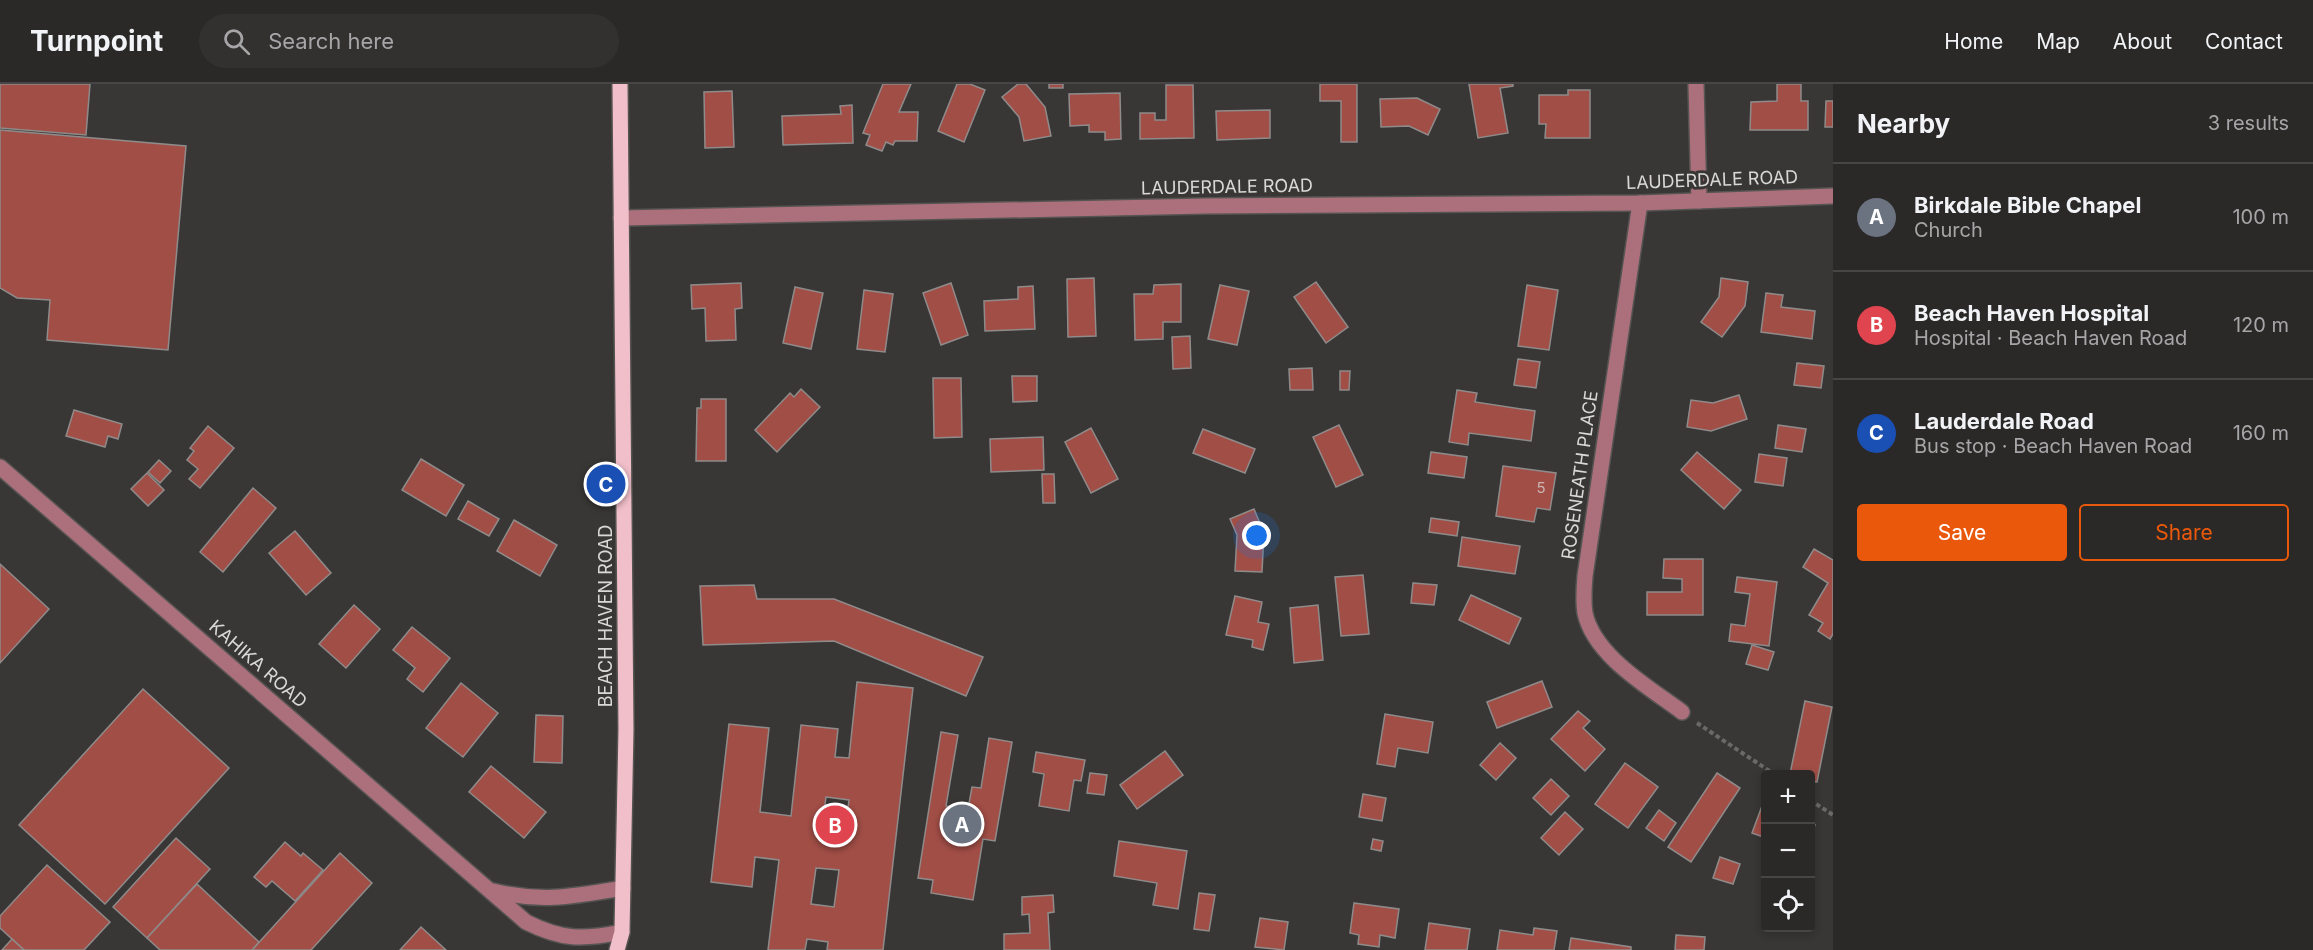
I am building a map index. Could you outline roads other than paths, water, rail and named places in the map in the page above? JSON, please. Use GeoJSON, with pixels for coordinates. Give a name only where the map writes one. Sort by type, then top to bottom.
{"type":"FeatureCollection","features":[{"type":"Feature","properties":{"kind":"main road","name":"BEACH HAVEN ROAD"},"geometry":{"type":"LineString","coordinates":[[617,950],[622,932],[626,717],[620,84]]}},
{"type":"Feature","properties":{"kind":"main road","name":"BEACH HAVEN ROAD"},"geometry":{"type":"LineString","coordinates":[[622,932],[627,950]]}},
{"type":"Feature","properties":{"kind":"street"},"geometry":{"type":"LineString","coordinates":[[1696,84],[1699,201]]}},
{"type":"Feature","properties":{"kind":"street","name":"LAUDERDALE ROAD"},"geometry":{"type":"LineString","coordinates":[[621,218],[1194,207],[1640,203],[1833,196]]}},
{"type":"Feature","properties":{"kind":"street","name":"ROSENEATH PLACE"},"geometry":{"type":"LineString","coordinates":[[1640,203],[1585,576],[1585,613],[1590,630],[1621,667],[1682,712]]}},
{"type":"Feature","properties":{"kind":"street","name":"KAHIKA ROAD"},"geometry":{"type":"LineString","coordinates":[[0,466],[526,922],[548,933],[571,937],[594,937],[622,932]]}},
{"type":"Feature","properties":{"kind":"street","name":"KAHIKA ROAD"},"geometry":{"type":"LineString","coordinates":[[490,890],[515,896],[556,899],[623,888]]}},
{"type":"Feature","properties":{"kind":"place","name":"Lauderdale Road"},"geometry":{"type":"Point","coordinates":[606,484]}},
{"type":"Feature","properties":{"kind":"place","name":"Birkdale Bible Chapel"},"geometry":{"type":"Point","coordinates":[962,824]}},
{"type":"Feature","properties":{"kind":"place","name":"Beach Haven Hospital"},"geometry":{"type":"Point","coordinates":[835,825]}}]}
